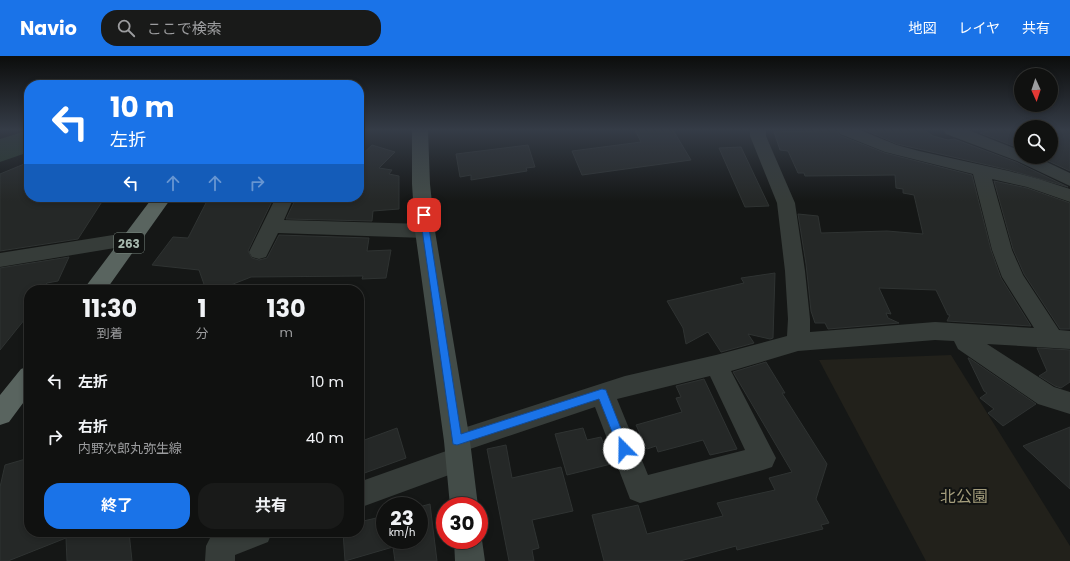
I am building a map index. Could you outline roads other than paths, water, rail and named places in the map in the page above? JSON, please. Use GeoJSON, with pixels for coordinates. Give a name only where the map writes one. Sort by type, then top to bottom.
{"type":"FeatureCollection","features":[{"type":"Feature","properties":{"kind":"highway","name":"263"},"geometry":{"type":"LineString","coordinates":[[98,285],[159,202]]}},
{"type":"Feature","properties":{"kind":"highway"},"geometry":{"type":"LineString","coordinates":[[0,414],[24,383]]}},
{"type":"Feature","properties":{"kind":"main road"},"geometry":{"type":"LineString","coordinates":[[420,154],[421,184],[425,231],[458,450],[463,497]]}},
{"type":"Feature","properties":{"kind":"main road"},"geometry":{"type":"LineString","coordinates":[[469,549],[470,561]]}},
{"type":"Feature","properties":{"kind":"street"},"geometry":{"type":"LineString","coordinates":[[766,154],[786,203],[795,270],[799,319],[798,342]]}},
{"type":"Feature","properties":{"kind":"street"},"geometry":{"type":"LineString","coordinates":[[906,154],[1032,183],[1070,196]]}},
{"type":"Feature","properties":{"kind":"street"},"geometry":{"type":"LineString","coordinates":[[1036,164],[1070,180]]}},
{"type":"Feature","properties":{"kind":"street"},"geometry":{"type":"LineString","coordinates":[[981,171],[1002,250],[1013,277],[1061,339]]}},
{"type":"Feature","properties":{"kind":"street"},"geometry":{"type":"LineString","coordinates":[[259,252],[283,202]]}},
{"type":"Feature","properties":{"kind":"street"},"geometry":{"type":"LineString","coordinates":[[272,226],[425,231]]}},
{"type":"Feature","properties":{"kind":"street"},"geometry":{"type":"LineString","coordinates":[[0,260],[132,239]]}},
{"type":"Feature","properties":{"kind":"street"},"geometry":{"type":"LineString","coordinates":[[364,493],[458,450],[602,393],[625,386],[716,365],[798,342],[935,331],[1061,339]]}},
{"type":"Feature","properties":{"kind":"street"},"geometry":{"type":"LineString","coordinates":[[962,333],[966,342],[1047,396],[1070,403]]}},
{"type":"Feature","properties":{"kind":"street"},"geometry":{"type":"LineString","coordinates":[[602,393],[640,490],[763,458],[716,365]]}},
{"type":"Feature","properties":{"kind":"street"},"geometry":{"type":"LineString","coordinates":[[220,561],[221,546],[245,537]]}},
{"type":"Feature","properties":{"kind":"park label","name":"北公園"},"geometry":{"type":"Point","coordinates":[964,496]}}]}
